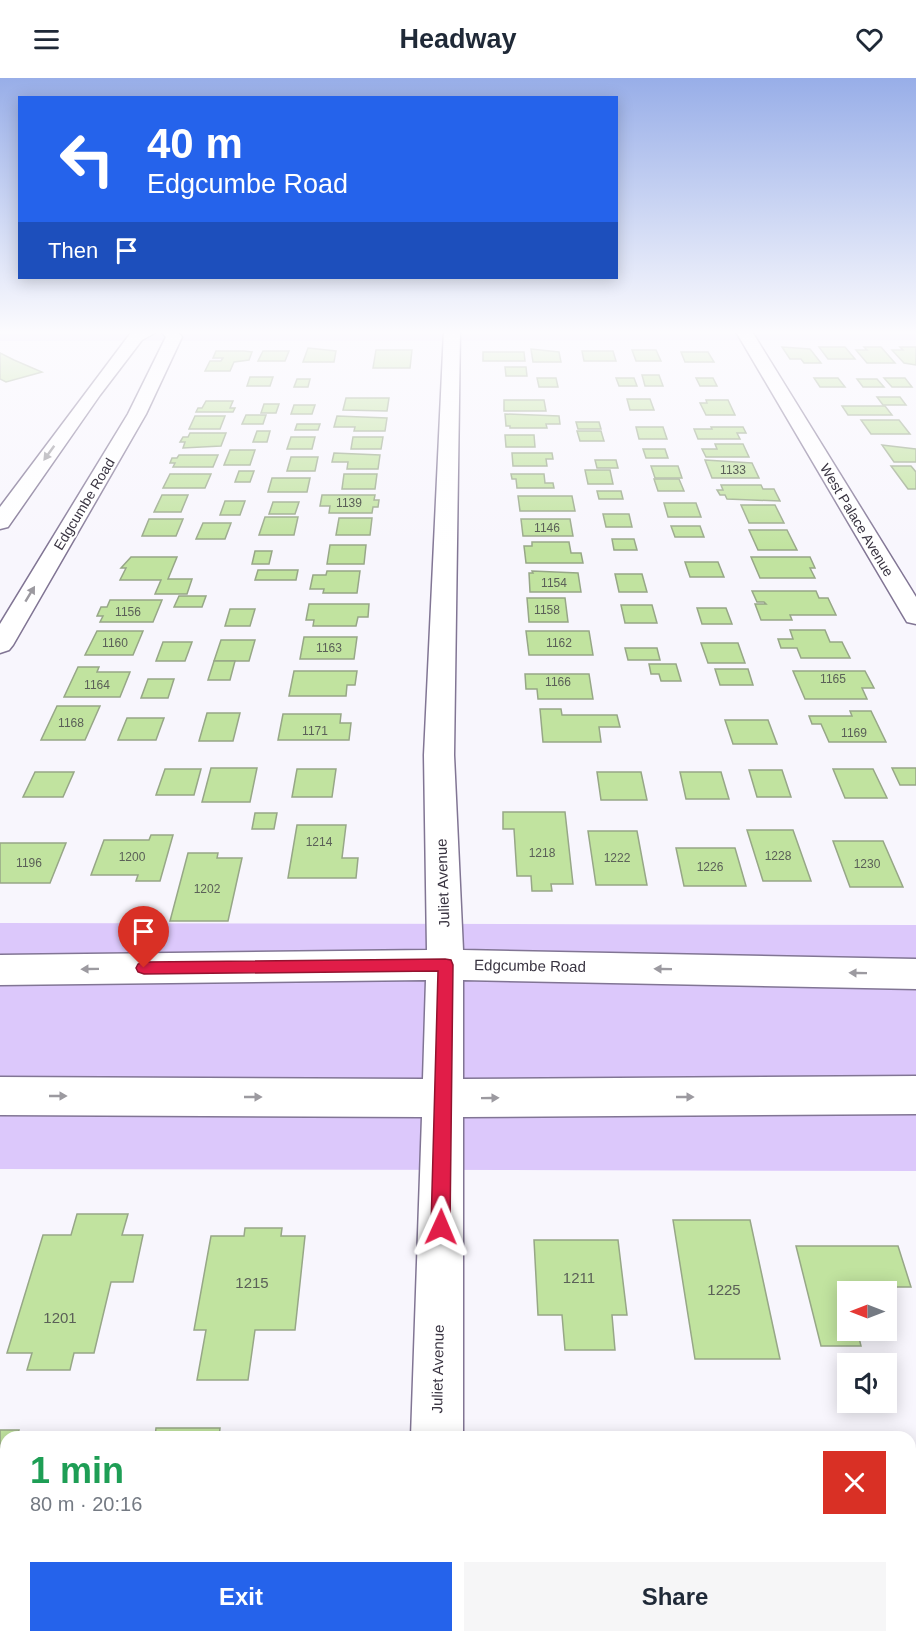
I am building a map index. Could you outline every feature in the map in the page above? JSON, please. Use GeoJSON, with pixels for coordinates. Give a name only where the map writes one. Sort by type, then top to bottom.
{"type":"FeatureCollection","features":[{"type":"Feature","properties":{"kind":"street"},"geometry":{"type":"LineString","coordinates":[[0,522],[85,403]]}},
{"type":"Feature","properties":{"kind":"street","name":"Edgcumbe Road"},"geometry":{"type":"LineString","coordinates":[[0,645],[142,403]]}},
{"type":"Feature","properties":{"kind":"street","name":"Juliet Avenue"},"geometry":{"type":"LineString","coordinates":[[437,1431],[445,965],[439,755],[450,403]]}},
{"type":"Feature","properties":{"kind":"street","name":"West Palace Avenue"},"geometry":{"type":"LineString","coordinates":[[787,403],[916,617]]}},
{"type":"Feature","properties":{"kind":"street","name":"Edgcumbe Road"},"geometry":{"type":"LineString","coordinates":[[0,969],[445,965],[916,974]]}},
{"type":"Feature","properties":{"kind":"street"},"geometry":{"type":"LineString","coordinates":[[0,1096],[442,1098],[916,1095]]}},
{"type":"Feature","properties":{"kind":"shaded area"},"geometry":{"type":"Polygon","coordinates":[[[0,923],[916,925],[916,1171],[0,1169],[0,923]]]}},
{"type":"Feature","properties":{"kind":"building"},"geometry":{"type":"Polygon","coordinates":[[[205,403],[232,403],[230,408],[235,408],[233,412],[196,412],[198,408],[202,408],[205,403]]]}},
{"type":"Feature","properties":{"kind":"building"},"geometry":{"type":"Polygon","coordinates":[[[345,403],[388,403],[387,411],[343,410],[345,403]]]}},
{"type":"Feature","properties":{"kind":"building"},"geometry":{"type":"Polygon","coordinates":[[[504,403],[545,403],[546,411],[504,411],[504,403]]]}},
{"type":"Feature","properties":{"kind":"building"},"geometry":{"type":"Polygon","coordinates":[[[628,403],[651,403],[654,410],[630,410],[628,403]]]}},
{"type":"Feature","properties":{"kind":"building"},"geometry":{"type":"Polygon","coordinates":[[[700,403],[729,403],[735,415],[706,415],[700,403]]]}},
{"type":"Feature","properties":{"kind":"building"},"geometry":{"type":"Polygon","coordinates":[[[881,403],[904,403],[906,405],[883,405],[881,403]]]}},
{"type":"Feature","properties":{"kind":"building"},"geometry":{"type":"Polygon","coordinates":[[[264,404],[279,404],[276,413],[261,413],[264,404]]]}},
{"type":"Feature","properties":{"kind":"building"},"geometry":{"type":"Polygon","coordinates":[[[294,405],[315,405],[312,414],[291,414],[294,405]]]}},
{"type":"Feature","properties":{"kind":"building"},"geometry":{"type":"Polygon","coordinates":[[[842,406],[885,406],[892,415],[848,415],[842,406]]]}},
{"type":"Feature","properties":{"kind":"building"},"geometry":{"type":"Polygon","coordinates":[[[505,414],[559,416],[560,424],[546,424],[547,428],[510,428],[506,426],[505,414]]]}},
{"type":"Feature","properties":{"kind":"building"},"geometry":{"type":"Polygon","coordinates":[[[246,415],[266,415],[263,424],[242,424],[246,415]]]}},
{"type":"Feature","properties":{"kind":"building"},"geometry":{"type":"Polygon","coordinates":[[[195,416],[225,416],[220,429],[189,429],[195,416]]]}},
{"type":"Feature","properties":{"kind":"building"},"geometry":{"type":"Polygon","coordinates":[[[337,416],[387,418],[385,431],[354,431],[355,427],[334,427],[337,416]]]}},
{"type":"Feature","properties":{"kind":"building"},"geometry":{"type":"Polygon","coordinates":[[[861,420],[899,420],[910,434],[871,434],[861,420]]]}},
{"type":"Feature","properties":{"kind":"building"},"geometry":{"type":"Polygon","coordinates":[[[576,422],[599,422],[601,429],[578,429],[576,422]]]}},
{"type":"Feature","properties":{"kind":"building"},"geometry":{"type":"Polygon","coordinates":[[[297,424],[320,424],[318,430],[295,430],[297,424]]]}},
{"type":"Feature","properties":{"kind":"building"},"geometry":{"type":"Polygon","coordinates":[[[636,427],[663,427],[667,439],[639,439],[636,427]]]}},
{"type":"Feature","properties":{"kind":"building"},"geometry":{"type":"Polygon","coordinates":[[[711,427],[743,427],[746,433],[737,433],[740,439],[698,439],[694,429],[712,429],[711,427]]]}},
{"type":"Feature","properties":{"kind":"building"},"geometry":{"type":"Polygon","coordinates":[[[257,431],[270,431],[267,442],[253,442],[257,431]]]}},
{"type":"Feature","properties":{"kind":"building"},"geometry":{"type":"Polygon","coordinates":[[[577,431],[601,431],[604,441],[580,441],[577,431]]]}},
{"type":"Feature","properties":{"kind":"building"},"geometry":{"type":"Polygon","coordinates":[[[190,433],[226,433],[221,446],[183,448],[185,442],[180,442],[190,433]]]}},
{"type":"Feature","properties":{"kind":"building"},"geometry":{"type":"Polygon","coordinates":[[[505,435],[534,435],[535,447],[506,447],[505,435]]]}},
{"type":"Feature","properties":{"kind":"building"},"geometry":{"type":"Polygon","coordinates":[[[291,437],[315,437],[312,449],[287,449],[291,437]]]}},
{"type":"Feature","properties":{"kind":"building"},"geometry":{"type":"Polygon","coordinates":[[[353,437],[383,437],[381,449],[351,449],[353,437]]]}},
{"type":"Feature","properties":{"kind":"building"},"geometry":{"type":"Polygon","coordinates":[[[715,444],[743,444],[749,457],[706,457],[702,449],[717,449],[715,444]]]}},
{"type":"Feature","properties":{"kind":"building"},"geometry":{"type":"Polygon","coordinates":[[[882,445],[916,449],[916,462],[894,462],[882,445]]]}},
{"type":"Feature","properties":{"kind":"building"},"geometry":{"type":"Polygon","coordinates":[[[643,449],[665,449],[668,458],[646,458],[643,449]]]}},
{"type":"Feature","properties":{"kind":"building"},"geometry":{"type":"Polygon","coordinates":[[[230,450],[255,450],[250,465],[224,465],[230,450]]]}},
{"type":"Feature","properties":{"kind":"building"},"geometry":{"type":"Polygon","coordinates":[[[334,453],[380,455],[378,469],[347,469],[348,462],[332,462],[334,453]]]}},
{"type":"Feature","properties":{"kind":"building"},"geometry":{"type":"Polygon","coordinates":[[[512,453],[552,453],[553,459],[546,459],[547,466],[513,466],[512,453]]]}},
{"type":"Feature","properties":{"kind":"building"},"geometry":{"type":"Polygon","coordinates":[[[179,455],[218,455],[213,467],[173,467],[175,463],[170,463],[172,458],[177,458],[179,455]]]}},
{"type":"Feature","properties":{"kind":"building"},"geometry":{"type":"Polygon","coordinates":[[[291,457],[318,457],[315,471],[287,471],[291,457]]]}},
{"type":"Feature","properties":{"kind":"building"},"geometry":{"type":"Polygon","coordinates":[[[595,460],[616,460],[618,468],[597,468],[595,460]]]}},
{"type":"Feature","properties":{"kind":"building"},"geometry":{"type":"Polygon","coordinates":[[[705,460],[752,463],[759,478],[712,478],[705,460]]]}},
{"type":"Feature","properties":{"kind":"building"},"geometry":{"type":"Polygon","coordinates":[[[651,466],[678,466],[682,478],[655,478],[651,466]]]}},
{"type":"Feature","properties":{"kind":"building"},"geometry":{"type":"Polygon","coordinates":[[[891,466],[911,466],[916,472],[916,489],[908,489],[891,466]]]}},
{"type":"Feature","properties":{"kind":"building"},"geometry":{"type":"Polygon","coordinates":[[[585,470],[610,470],[613,484],[588,484],[585,470]]]}},
{"type":"Feature","properties":{"kind":"building"},"geometry":{"type":"Polygon","coordinates":[[[239,471],[254,471],[250,482],[235,482],[239,471]]]}},
{"type":"Feature","properties":{"kind":"building"},"geometry":{"type":"Polygon","coordinates":[[[170,474],[211,474],[205,488],[163,488],[170,474]]]}},
{"type":"Feature","properties":{"kind":"building"},"geometry":{"type":"Polygon","coordinates":[[[344,474],[377,474],[375,489],[342,489],[344,474]]]}},
{"type":"Feature","properties":{"kind":"building"},"geometry":{"type":"Polygon","coordinates":[[[511,474],[544,474],[545,483],[553,483],[554,488],[517,488],[516,479],[512,479],[511,474]]]}},
{"type":"Feature","properties":{"kind":"building"},"geometry":{"type":"Polygon","coordinates":[[[272,478],[310,478],[307,492],[268,492],[272,478]]]}},
{"type":"Feature","properties":{"kind":"building"},"geometry":{"type":"Polygon","coordinates":[[[654,479],[679,479],[684,491],[658,491],[654,479]]]}},
{"type":"Feature","properties":{"kind":"building"},"geometry":{"type":"Polygon","coordinates":[[[721,485],[761,485],[763,489],[774,489],[780,501],[727,499],[717,490],[723,490],[721,485]]]}},
{"type":"Feature","properties":{"kind":"building"},"geometry":{"type":"Polygon","coordinates":[[[597,491],[621,491],[623,499],[599,499],[597,491]]]}},
{"type":"Feature","properties":{"kind":"building"},"geometry":{"type":"Polygon","coordinates":[[[162,495],[188,495],[181,512],[154,512],[162,495]]]}},
{"type":"Feature","properties":{"kind":"building"},"geometry":{"type":"Polygon","coordinates":[[[322,495],[375,495],[374,500],[379,500],[378,507],[373,507],[372,513],[329,513],[330,506],[320,506],[322,495]]]}},
{"type":"Feature","properties":{"kind":"building"},"geometry":{"type":"Polygon","coordinates":[[[518,496],[572,496],[575,511],[520,511],[518,496]]]}},
{"type":"Feature","properties":{"kind":"building"},"geometry":{"type":"Polygon","coordinates":[[[225,501],[245,501],[240,515],[220,515],[225,501]]]}},
{"type":"Feature","properties":{"kind":"building"},"geometry":{"type":"Polygon","coordinates":[[[273,502],[299,502],[295,514],[269,514],[273,502]]]}},
{"type":"Feature","properties":{"kind":"building"},"geometry":{"type":"Polygon","coordinates":[[[664,503],[696,503],[701,517],[668,517],[664,503]]]}},
{"type":"Feature","properties":{"kind":"building"},"geometry":{"type":"Polygon","coordinates":[[[741,505],[775,505],[784,523],[749,523],[741,505]]]}},
{"type":"Feature","properties":{"kind":"building"},"geometry":{"type":"Polygon","coordinates":[[[603,514],[629,514],[632,527],[606,527],[603,514]]]}},
{"type":"Feature","properties":{"kind":"building"},"geometry":{"type":"Polygon","coordinates":[[[265,517],[298,517],[294,535],[259,535],[265,517]]]}},
{"type":"Feature","properties":{"kind":"building"},"geometry":{"type":"Polygon","coordinates":[[[339,518],[372,518],[370,535],[336,535],[339,518]]]}},
{"type":"Feature","properties":{"kind":"building"},"geometry":{"type":"Polygon","coordinates":[[[149,519],[183,519],[176,536],[142,536],[149,519]]]}},
{"type":"Feature","properties":{"kind":"building"},"geometry":{"type":"Polygon","coordinates":[[[521,519],[570,519],[573,536],[523,536],[521,519]]]}},
{"type":"Feature","properties":{"kind":"building"},"geometry":{"type":"Polygon","coordinates":[[[203,523],[231,523],[225,539],[196,539],[203,523]]]}},
{"type":"Feature","properties":{"kind":"building"},"geometry":{"type":"Polygon","coordinates":[[[671,526],[700,526],[704,537],[675,537],[671,526]]]}},
{"type":"Feature","properties":{"kind":"building"},"geometry":{"type":"Polygon","coordinates":[[[749,530],[787,530],[797,550],[758,550],[749,530]]]}},
{"type":"Feature","properties":{"kind":"building"},"geometry":{"type":"Polygon","coordinates":[[[612,539],[634,539],[637,550],[614,550],[612,539]]]}},
{"type":"Feature","properties":{"kind":"building"},"geometry":{"type":"Polygon","coordinates":[[[532,542],[569,542],[571,553],[581,553],[583,563],[526,563],[524,546],[532,546],[532,542]]]}},
{"type":"Feature","properties":{"kind":"building"},"geometry":{"type":"Polygon","coordinates":[[[330,545],[366,545],[364,564],[327,564],[330,545]]]}},
{"type":"Feature","properties":{"kind":"building"},"geometry":{"type":"Polygon","coordinates":[[[255,551],[272,551],[269,564],[252,564],[255,551]]]}},
{"type":"Feature","properties":{"kind":"building"},"geometry":{"type":"Polygon","coordinates":[[[131,557],[177,557],[168,579],[192,579],[187,594],[155,594],[161,580],[120,580],[126,568],[121,568],[131,557]]]}},
{"type":"Feature","properties":{"kind":"building"},"geometry":{"type":"Polygon","coordinates":[[[751,557],[810,557],[815,568],[810,568],[815,578],[760,578],[751,557]]]}},
{"type":"Feature","properties":{"kind":"building"},"geometry":{"type":"Polygon","coordinates":[[[685,562],[718,562],[724,577],[690,577],[685,562]]]}},
{"type":"Feature","properties":{"kind":"building"},"geometry":{"type":"Polygon","coordinates":[[[258,570],[298,570],[296,580],[255,580],[258,570]]]}},
{"type":"Feature","properties":{"kind":"building"},"geometry":{"type":"Polygon","coordinates":[[[327,571],[360,571],[357,593],[323,593],[324,589],[310,589],[313,575],[326,575],[327,571]]]}},
{"type":"Feature","properties":{"kind":"building"},"geometry":{"type":"Polygon","coordinates":[[[532,571],[578,573],[581,592],[530,592],[529,573],[533,573],[532,571]]]}},
{"type":"Feature","properties":{"kind":"building"},"geometry":{"type":"Polygon","coordinates":[[[615,574],[642,574],[647,592],[619,592],[615,574]]]}},
{"type":"Feature","properties":{"kind":"building"},"geometry":{"type":"Polygon","coordinates":[[[752,591],[816,591],[819,598],[828,598],[836,615],[790,615],[792,620],[761,620],[755,604],[766,604],[757,602],[752,591]]]}},
{"type":"Feature","properties":{"kind":"building"},"geometry":{"type":"Polygon","coordinates":[[[179,596],[206,596],[202,607],[174,607],[179,596]]]}},
{"type":"Feature","properties":{"kind":"building"},"geometry":{"type":"Polygon","coordinates":[[[527,598],[565,598],[568,622],[529,622],[527,598]]]}},
{"type":"Feature","properties":{"kind":"building"},"geometry":{"type":"Polygon","coordinates":[[[110,600],[162,600],[153,622],[100,622],[103,616],[97,616],[101,607],[107,607],[110,600]]]}},
{"type":"Feature","properties":{"kind":"building"},"geometry":{"type":"Polygon","coordinates":[[[309,604],[369,604],[368,617],[358,617],[356,626],[313,626],[314,620],[306,620],[309,604]]]}},
{"type":"Feature","properties":{"kind":"building"},"geometry":{"type":"Polygon","coordinates":[[[621,605],[652,605],[657,623],[625,623],[621,605]]]}},
{"type":"Feature","properties":{"kind":"building"},"geometry":{"type":"Polygon","coordinates":[[[697,608],[726,608],[732,624],[702,624],[697,608]]]}},
{"type":"Feature","properties":{"kind":"building"},"geometry":{"type":"Polygon","coordinates":[[[230,609],[255,609],[250,626],[225,626],[230,609]]]}},
{"type":"Feature","properties":{"kind":"building"},"geometry":{"type":"Polygon","coordinates":[[[790,630],[825,630],[830,642],[842,642],[850,658],[801,658],[797,648],[781,648],[778,639],[793,639],[790,630]]]}},
{"type":"Feature","properties":{"kind":"building"},"geometry":{"type":"Polygon","coordinates":[[[97,631],[143,631],[133,655],[85,655],[97,631]]]}},
{"type":"Feature","properties":{"kind":"building"},"geometry":{"type":"Polygon","coordinates":[[[526,631],[589,631],[593,655],[529,655],[526,631]]]}},
{"type":"Feature","properties":{"kind":"building"},"geometry":{"type":"Polygon","coordinates":[[[304,637],[357,637],[354,659],[300,659],[304,637]]]}},
{"type":"Feature","properties":{"kind":"building"},"geometry":{"type":"Polygon","coordinates":[[[221,640],[255,640],[249,661],[214,661],[221,640]]]}},
{"type":"Feature","properties":{"kind":"building"},"geometry":{"type":"Polygon","coordinates":[[[163,642],[192,642],[185,661],[156,661],[163,642]]]}},
{"type":"Feature","properties":{"kind":"building"},"geometry":{"type":"Polygon","coordinates":[[[701,643],[738,643],[745,663],[708,663],[701,643]]]}},
{"type":"Feature","properties":{"kind":"building"},"geometry":{"type":"Polygon","coordinates":[[[625,648],[657,648],[660,660],[628,660],[625,648]]]}},
{"type":"Feature","properties":{"kind":"building"},"geometry":{"type":"Polygon","coordinates":[[[214,661],[235,661],[230,680],[208,680],[214,661]]]}},
{"type":"Feature","properties":{"kind":"building"},"geometry":{"type":"Polygon","coordinates":[[[649,664],[676,664],[681,681],[661,681],[659,674],[651,674],[649,664]]]}},
{"type":"Feature","properties":{"kind":"building"},"geometry":{"type":"Polygon","coordinates":[[[78,667],[99,667],[97,672],[130,672],[120,697],[64,697],[78,667]]]}},
{"type":"Feature","properties":{"kind":"building"},"geometry":{"type":"Polygon","coordinates":[[[715,669],[748,669],[753,685],[720,685],[715,669]]]}},
{"type":"Feature","properties":{"kind":"building"},"geometry":{"type":"Polygon","coordinates":[[[294,671],[357,671],[355,685],[347,685],[346,696],[289,696],[294,671]]]}},
{"type":"Feature","properties":{"kind":"building"},"geometry":{"type":"Polygon","coordinates":[[[793,671],[865,671],[874,688],[862,688],[867,699],[805,699],[793,671]]]}},
{"type":"Feature","properties":{"kind":"building"},"geometry":{"type":"Polygon","coordinates":[[[525,674],[589,674],[593,699],[538,699],[537,689],[526,689],[525,674]]]}},
{"type":"Feature","properties":{"kind":"building"},"geometry":{"type":"Polygon","coordinates":[[[148,679],[174,679],[168,698],[141,698],[148,679]]]}},
{"type":"Feature","properties":{"kind":"building"},"geometry":{"type":"Polygon","coordinates":[[[57,706],[100,706],[85,740],[41,740],[57,706]]]}},
{"type":"Feature","properties":{"kind":"building"},"geometry":{"type":"Polygon","coordinates":[[[540,709],[561,709],[562,715],[617,715],[620,727],[599,727],[601,742],[543,742],[540,709]]]}},
{"type":"Feature","properties":{"kind":"building"},"geometry":{"type":"Polygon","coordinates":[[[850,711],[871,711],[886,742],[829,742],[821,724],[812,724],[809,716],[852,716],[850,711]]]}},
{"type":"Feature","properties":{"kind":"building"},"geometry":{"type":"Polygon","coordinates":[[[207,713],[240,713],[233,741],[199,741],[207,713]]]}},
{"type":"Feature","properties":{"kind":"building"},"geometry":{"type":"Polygon","coordinates":[[[283,714],[341,714],[340,723],[351,723],[349,740],[278,740],[283,714]]]}},
{"type":"Feature","properties":{"kind":"building"},"geometry":{"type":"Polygon","coordinates":[[[127,718],[164,718],[156,740],[118,740],[127,718]]]}},
{"type":"Feature","properties":{"kind":"building"},"geometry":{"type":"Polygon","coordinates":[[[725,720],[768,720],[777,744],[733,744],[725,720]]]}},
{"type":"Feature","properties":{"kind":"building"},"geometry":{"type":"Polygon","coordinates":[[[211,768],[257,768],[250,802],[202,802],[211,768]]]}},
{"type":"Feature","properties":{"kind":"building"},"geometry":{"type":"Polygon","coordinates":[[[892,768],[916,768],[916,785],[900,785],[892,768]]]}},
{"type":"Feature","properties":{"kind":"building"},"geometry":{"type":"Polygon","coordinates":[[[165,769],[201,769],[194,795],[156,795],[165,769]]]}},
{"type":"Feature","properties":{"kind":"building"},"geometry":{"type":"Polygon","coordinates":[[[297,769],[336,769],[332,797],[292,797],[297,769]]]}},
{"type":"Feature","properties":{"kind":"building"},"geometry":{"type":"Polygon","coordinates":[[[833,769],[873,769],[887,798],[845,798],[833,769]]]}},
{"type":"Feature","properties":{"kind":"building"},"geometry":{"type":"Polygon","coordinates":[[[749,770],[782,770],[791,797],[757,797],[749,770]]]}},
{"type":"Feature","properties":{"kind":"building"},"geometry":{"type":"Polygon","coordinates":[[[35,772],[74,772],[63,797],[23,797],[35,772]]]}},
{"type":"Feature","properties":{"kind":"building"},"geometry":{"type":"Polygon","coordinates":[[[597,772],[641,772],[647,800],[601,800],[597,772]]]}},
{"type":"Feature","properties":{"kind":"building"},"geometry":{"type":"Polygon","coordinates":[[[680,772],[721,772],[729,799],[686,799],[680,772]]]}},
{"type":"Feature","properties":{"kind":"building"},"geometry":{"type":"Polygon","coordinates":[[[503,812],[565,812],[573,884],[551,884],[552,891],[532,891],[531,876],[517,876],[514,829],[503,829],[503,812]]]}},
{"type":"Feature","properties":{"kind":"building"},"geometry":{"type":"Polygon","coordinates":[[[255,813],[277,813],[274,829],[252,829],[255,813]]]}},
{"type":"Feature","properties":{"kind":"building"},"geometry":{"type":"Polygon","coordinates":[[[297,825],[346,825],[342,858],[358,858],[356,878],[288,878],[297,825]]]}},
{"type":"Feature","properties":{"kind":"building"},"geometry":{"type":"Polygon","coordinates":[[[747,830],[793,830],[811,881],[763,881],[747,830]]]}},
{"type":"Feature","properties":{"kind":"building"},"geometry":{"type":"Polygon","coordinates":[[[588,831],[637,831],[647,885],[596,885],[588,831]]]}},
{"type":"Feature","properties":{"kind":"building"},"geometry":{"type":"Polygon","coordinates":[[[151,835],[173,835],[160,881],[136,881],[138,875],[91,875],[104,840],[149,840],[151,835]]]}},
{"type":"Feature","properties":{"kind":"building"},"geometry":{"type":"Polygon","coordinates":[[[833,841],[883,841],[903,887],[850,887],[833,841]]]}},
{"type":"Feature","properties":{"kind":"building"},"geometry":{"type":"Polygon","coordinates":[[[0,843],[66,843],[50,883],[0,883],[0,843]]]}},
{"type":"Feature","properties":{"kind":"building"},"geometry":{"type":"Polygon","coordinates":[[[676,848],[735,848],[746,886],[684,886],[676,848]]]}},
{"type":"Feature","properties":{"kind":"building"},"geometry":{"type":"Polygon","coordinates":[[[188,853],[218,853],[217,858],[242,858],[228,921],[170,921],[188,853]]]}},
{"type":"Feature","properties":{"kind":"building"},"geometry":{"type":"Polygon","coordinates":[[[77,1214],[128,1214],[122,1235],[143,1235],[133,1282],[111,1282],[94,1353],[74,1353],[70,1370],[27,1370],[32,1353],[7,1353],[43,1235],[71,1235],[77,1214]]]}},
{"type":"Feature","properties":{"kind":"building"},"geometry":{"type":"Polygon","coordinates":[[[673,1220],[750,1220],[780,1359],[695,1359],[673,1220]]]}},
{"type":"Feature","properties":{"kind":"building"},"geometry":{"type":"Polygon","coordinates":[[[245,1228],[282,1228],[281,1236],[305,1236],[295,1330],[255,1330],[248,1380],[197,1380],[206,1330],[194,1330],[211,1236],[244,1236],[245,1228]]]}},
{"type":"Feature","properties":{"kind":"building"},"geometry":{"type":"Polygon","coordinates":[[[534,1240],[618,1240],[627,1315],[612,1315],[615,1350],[565,1350],[562,1315],[538,1315],[534,1240]]]}},
{"type":"Feature","properties":{"kind":"building"},"geometry":{"type":"Polygon","coordinates":[[[796,1246],[898,1246],[911,1287],[897,1287],[897,1281],[837,1281],[837,1341],[860,1341],[861,1346],[821,1346],[796,1246]]]}},
{"type":"Feature","properties":{"kind":"building"},"geometry":{"type":"Polygon","coordinates":[[[156,1428],[220,1428],[220,1431],[156,1431],[156,1428]]]}},
{"type":"Feature","properties":{"kind":"route"},"geometry":{"type":"LineString","coordinates":[[144,968],[445,965],[441,1227]]}}]}
